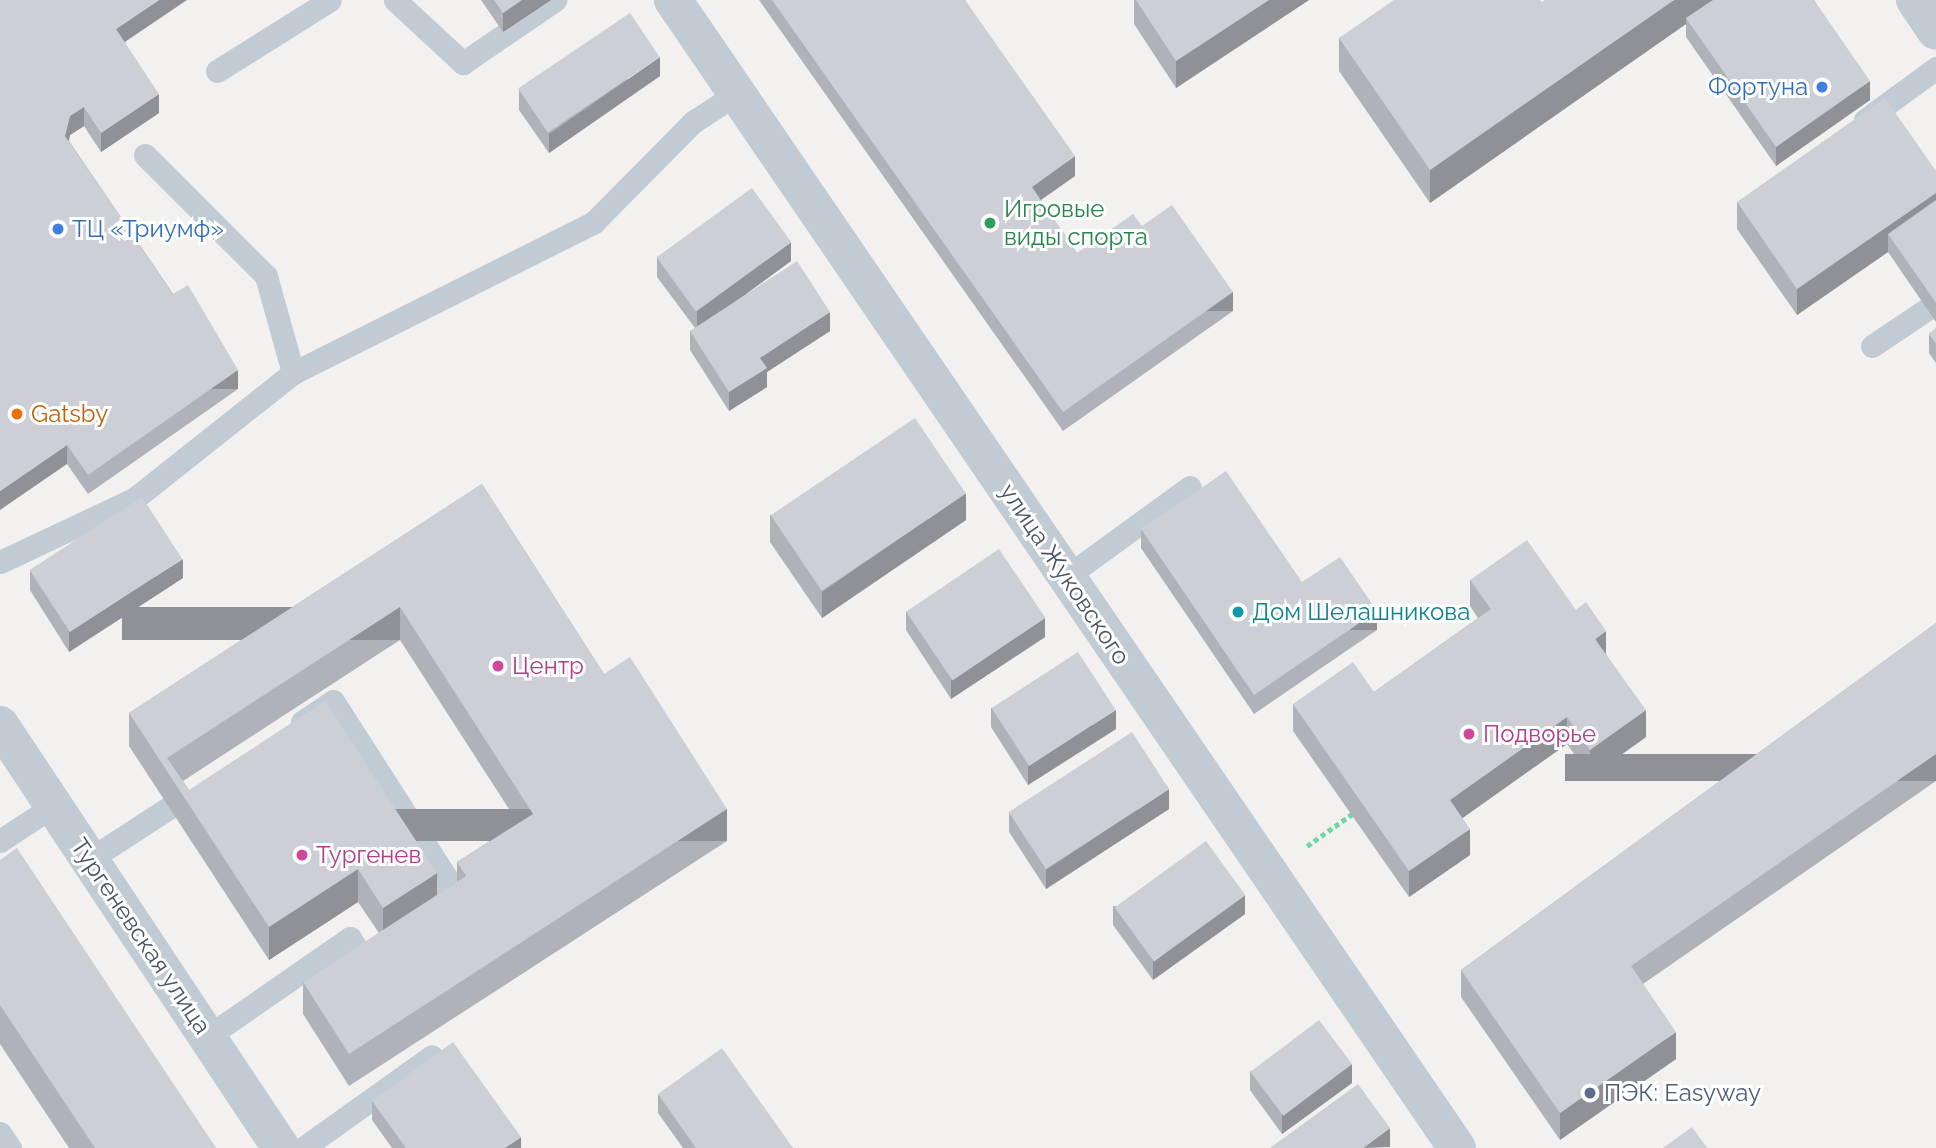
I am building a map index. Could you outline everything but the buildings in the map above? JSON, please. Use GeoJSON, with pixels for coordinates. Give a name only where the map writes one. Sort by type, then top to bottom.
{"type":"FeatureCollection","features":[{"type":"Feature","properties":{"kind":"street","name":"улица Жуковского"},"geometry":{"type":"LineString","coordinates":[[673,0],[1457,1148]]}},
{"type":"Feature","properties":{"kind":"street"},"geometry":{"type":"LineString","coordinates":[[1915,0],[1936,31]]}},
{"type":"Feature","properties":{"kind":"street","name":"Тургеневская улица"},"geometry":{"type":"LineString","coordinates":[[0,725],[281,1148]]}},
{"type":"Feature","properties":{"kind":"lane"},"geometry":{"type":"LineString","coordinates":[[217,71],[330,0]]}},
{"type":"Feature","properties":{"kind":"lane"},"geometry":{"type":"LineString","coordinates":[[395,0],[463,63],[555,0]]}},
{"type":"Feature","properties":{"kind":"lane"},"geometry":{"type":"LineString","coordinates":[[1844,135],[1936,68]]}},
{"type":"Feature","properties":{"kind":"lane"},"geometry":{"type":"LineString","coordinates":[[0,562],[134,499],[293,373],[594,222],[693,122],[736,94]]}},
{"type":"Feature","properties":{"kind":"lane"},"geometry":{"type":"LineString","coordinates":[[145,155],[266,276],[293,373]]}},
{"type":"Feature","properties":{"kind":"lane"},"geometry":{"type":"LineString","coordinates":[[1872,346],[1927,309]]}},
{"type":"Feature","properties":{"kind":"lane"},"geometry":{"type":"LineString","coordinates":[[1066,577],[1190,487]]}},
{"type":"Feature","properties":{"kind":"lane"},"geometry":{"type":"LineString","coordinates":[[276,738],[333,701],[446,877],[444,912],[421,926]]}},
{"type":"Feature","properties":{"kind":"lane"},"geometry":{"type":"LineString","coordinates":[[90,859],[177,802]]}},
{"type":"Feature","properties":{"kind":"lane"},"geometry":{"type":"LineString","coordinates":[[0,841],[53,806]]}},
{"type":"Feature","properties":{"kind":"lane"},"geometry":{"type":"LineString","coordinates":[[207,1037],[350,938],[365,962],[399,941]]}},
{"type":"Feature","properties":{"kind":"lane"},"geometry":{"type":"LineString","coordinates":[[303,1148],[432,1056]]}},
{"type":"Feature","properties":{"kind":"lane"},"geometry":{"type":"LineString","coordinates":[[0,1133],[10,1148]]}},
{"type":"Feature","properties":{"kind":"place","name":"Фортуна"},"geometry":{"type":"Point","coordinates":[1822,87]}},
{"type":"Feature","properties":{"kind":"place","name":"Игровые виды спорта"},"geometry":{"type":"Point","coordinates":[990,223]}},
{"type":"Feature","properties":{"kind":"place","name":"ТЦ «Триумф»"},"geometry":{"type":"Point","coordinates":[58,229]}},
{"type":"Feature","properties":{"kind":"place","name":"Gatsby"},"geometry":{"type":"Point","coordinates":[17,414]}},
{"type":"Feature","properties":{"kind":"place","name":"Дом Шелашникова"},"geometry":{"type":"Point","coordinates":[1238,612]}},
{"type":"Feature","properties":{"kind":"place","name":"Центр"},"geometry":{"type":"Point","coordinates":[498,666]}},
{"type":"Feature","properties":{"kind":"place","name":"Подворье"},"geometry":{"type":"Point","coordinates":[1469,734]}},
{"type":"Feature","properties":{"kind":"place","name":"Тургенев"},"geometry":{"type":"Point","coordinates":[302,855]}},
{"type":"Feature","properties":{"kind":"place","name":"ПЭК: Easyway"},"geometry":{"type":"Point","coordinates":[1590,1093]}}]}
